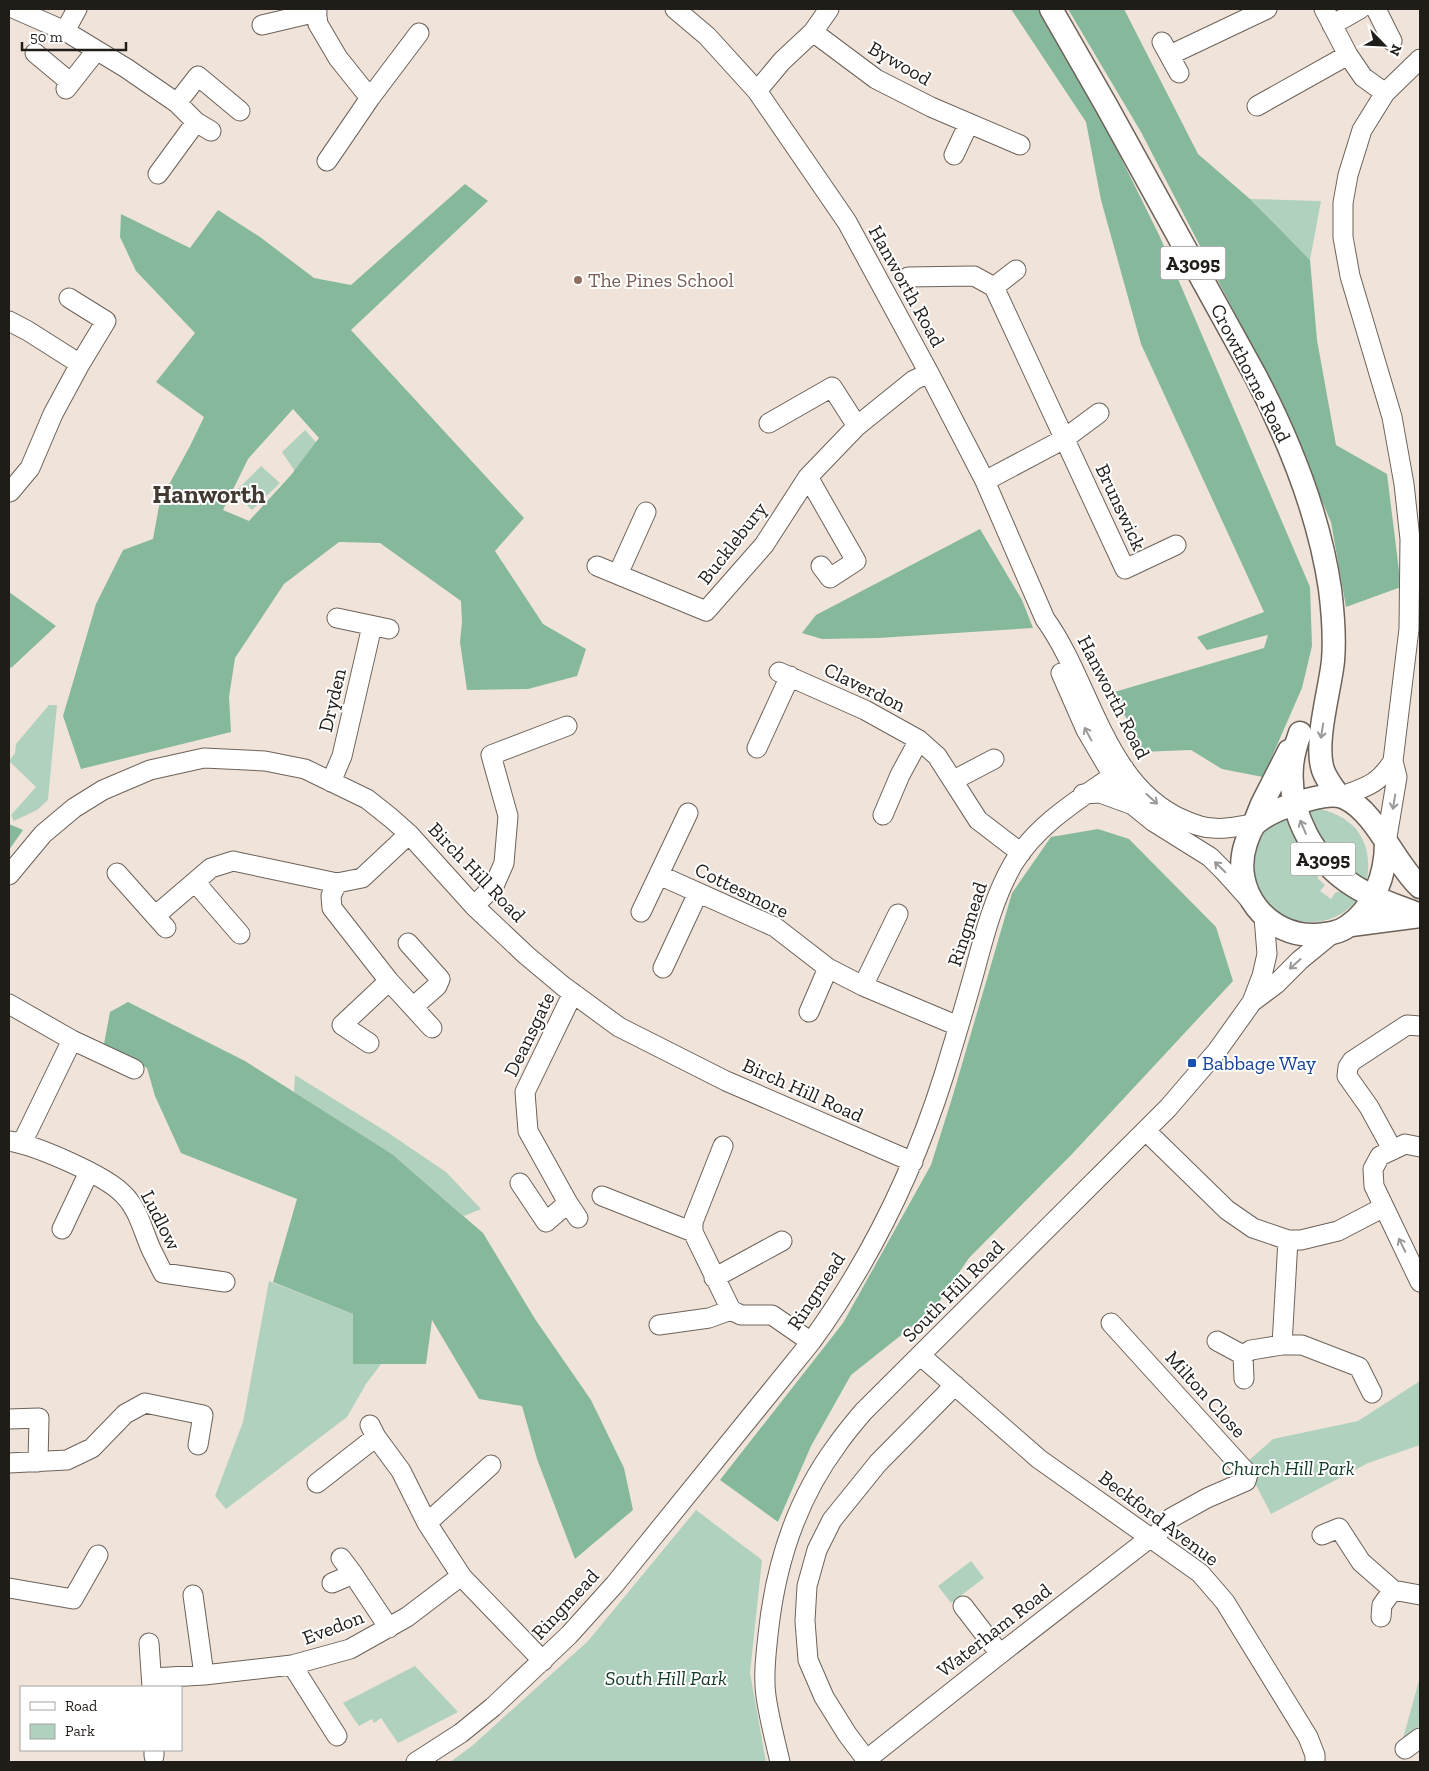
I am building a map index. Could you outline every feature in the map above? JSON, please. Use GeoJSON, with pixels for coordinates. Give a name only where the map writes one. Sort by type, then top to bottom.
{"type":"FeatureCollection","features":[{"type":"Feature","properties":{"kind":"main road","name":"Crowthorne Road"},"geometry":{"type":"LineString","coordinates":[[1051,9],[1251,367],[1288,443],[1317,525],[1330,590],[1334,641],[1333,664],[1320,742],[1320,758],[1325,776],[1340,796],[1362,811],[1420,887]]}},
{"type":"Feature","properties":{"kind":"main road","name":"Crowthorne Road"},"geometry":{"type":"LineString","coordinates":[[1257,909],[1243,878],[1242,861],[1245,846],[1262,804],[1329,683]]}},
{"type":"Feature","properties":{"kind":"main road","name":"Crowthorne Road"},"geometry":{"type":"LineString","coordinates":[[1295,804],[1292,789],[1292,766],[1300,733]]}},
{"type":"Feature","properties":{"kind":"main road"},"geometry":{"type":"LineString","coordinates":[[1254,824],[1278,810],[1295,804],[1312,799],[1340,796]]}},
{"type":"Feature","properties":{"kind":"main road","name":"A3095"},"geometry":{"type":"LineString","coordinates":[[1295,804],[1304,831],[1324,860],[1347,882],[1420,916]]}},
{"type":"Feature","properties":{"kind":"main road"},"geometry":{"type":"LineString","coordinates":[[1257,909],[1282,928],[1297,934],[1312,935],[1342,929],[1363,914],[1374,896],[1383,866],[1386,843]]}},
{"type":"Feature","properties":{"kind":"main road","name":"A3095"},"geometry":{"type":"LineString","coordinates":[[1342,929],[1420,916]]}},
{"type":"Feature","properties":{"kind":"street"},"geometry":{"type":"LineString","coordinates":[[15,9],[65,32],[126,68],[176,103],[204,127],[158,174]]}},
{"type":"Feature","properties":{"kind":"street"},"geometry":{"type":"LineString","coordinates":[[65,32],[78,9]]}},
{"type":"Feature","properties":{"kind":"street","name":"Hanworth Road"},"geometry":{"type":"LineString","coordinates":[[675,9],[707,36],[757,90],[847,222],[985,481],[1045,620],[1058,637],[1114,753],[1119,772],[1134,805],[1154,822],[1210,857],[1257,909]]}},
{"type":"Feature","properties":{"kind":"street"},"geometry":{"type":"LineString","coordinates":[[757,90],[782,61],[813,32],[829,9]]}},
{"type":"Feature","properties":{"kind":"street"},"geometry":{"type":"LineString","coordinates":[[1179,73],[1166,48],[1267,9]]}},
{"type":"Feature","properties":{"kind":"street"},"geometry":{"type":"LineString","coordinates":[[1360,9],[1328,17],[1348,55],[1364,77],[1385,93]]}},
{"type":"Feature","properties":{"kind":"street"},"geometry":{"type":"LineString","coordinates":[[1376,9],[1392,41]]}},
{"type":"Feature","properties":{"kind":"street"},"geometry":{"type":"LineString","coordinates":[[262,25],[317,10],[318,24],[338,58],[370,98]]}},
{"type":"Feature","properties":{"kind":"street","name":"Bywood"},"geometry":{"type":"LineString","coordinates":[[813,32],[876,79],[932,107],[1020,144]]}},
{"type":"Feature","properties":{"kind":"street"},"geometry":{"type":"LineString","coordinates":[[327,161],[370,98],[419,33]]}},
{"type":"Feature","properties":{"kind":"street"},"geometry":{"type":"LineString","coordinates":[[35,54],[69,86],[96,51]]}},
{"type":"Feature","properties":{"kind":"street"},"geometry":{"type":"LineString","coordinates":[[1267,107],[1348,55]]}},
{"type":"Feature","properties":{"kind":"street"},"geometry":{"type":"LineString","coordinates":[[1340,796],[1377,782],[1393,761],[1415,629],[1410,539],[1404,484],[1392,417],[1350,276],[1343,237],[1342,203],[1348,175],[1362,130],[1385,93],[1420,59]]}},
{"type":"Feature","properties":{"kind":"street"},"geometry":{"type":"LineString","coordinates":[[176,103],[198,76],[240,110]]}},
{"type":"Feature","properties":{"kind":"street"},"geometry":{"type":"LineString","coordinates":[[954,154],[969,123]]}},
{"type":"Feature","properties":{"kind":"street"},"geometry":{"type":"LineString","coordinates":[[908,277],[974,276],[994,288],[1016,270]]}},
{"type":"Feature","properties":{"kind":"street","name":"Brunswick"},"geometry":{"type":"LineString","coordinates":[[994,288],[1028,357],[1125,569],[1176,545]]}},
{"type":"Feature","properties":{"kind":"street"},"geometry":{"type":"LineString","coordinates":[[10,492],[30,468],[53,414],[106,321],[69,298]]}},
{"type":"Feature","properties":{"kind":"street"},"geometry":{"type":"LineString","coordinates":[[9,321],[80,364]]}},
{"type":"Feature","properties":{"kind":"street","name":"Bucklebury"},"geometry":{"type":"LineString","coordinates":[[597,566],[618,574],[702,615],[764,545],[808,477],[857,426],[914,380],[929,373]]}},
{"type":"Feature","properties":{"kind":"street"},"geometry":{"type":"LineString","coordinates":[[769,423],[832,387],[857,426]]}},
{"type":"Feature","properties":{"kind":"street"},"geometry":{"type":"LineString","coordinates":[[985,481],[1064,439],[1098,413]]}},
{"type":"Feature","properties":{"kind":"street"},"geometry":{"type":"LineString","coordinates":[[808,477],[856,561],[830,578],[821,566]]}},
{"type":"Feature","properties":{"kind":"street"},"geometry":{"type":"LineString","coordinates":[[618,574],[646,512]]}},
{"type":"Feature","properties":{"kind":"street","name":"Dryden"},"geometry":{"type":"LineString","coordinates":[[331,782],[342,756],[380,628],[337,618]]}},
{"type":"Feature","properties":{"kind":"street","name":"Claverdon"},"geometry":{"type":"LineString","coordinates":[[757,748],[785,674],[865,710],[919,740],[937,756],[978,820],[1021,853]]}},
{"type":"Feature","properties":{"kind":"street"},"geometry":{"type":"LineString","coordinates":[[474,906],[494,886],[504,863],[508,816],[488,748],[567,726]]}},
{"type":"Feature","properties":{"kind":"street"},"geometry":{"type":"LineString","coordinates":[[883,815],[900,775],[919,740]]}},
{"type":"Feature","properties":{"kind":"street","name":"Birch Hill Road"},"geometry":{"type":"LineString","coordinates":[[9,875],[43,834],[74,808],[103,790],[150,770],[204,758],[264,761],[305,769],[367,799],[409,834],[474,906],[526,954],[573,993],[619,1027],[726,1081],[913,1162]]}},
{"type":"Feature","properties":{"kind":"street"},"geometry":{"type":"LineString","coordinates":[[954,780],[994,759]]}},
{"type":"Feature","properties":{"kind":"street"},"geometry":{"type":"LineString","coordinates":[[1386,843],[1397,777],[1393,761]]}},
{"type":"Feature","properties":{"kind":"street","name":"Hanworth Road"},"geometry":{"type":"LineString","coordinates":[[1119,772],[1132,779],[1167,812],[1194,824],[1212,828],[1254,824]]}},
{"type":"Feature","properties":{"kind":"street","name":"Ringmead"},"geometry":{"type":"LineString","coordinates":[[416,1762],[461,1733],[494,1707],[569,1635],[615,1584],[829,1318],[858,1271],[913,1162],[944,1074],[984,937],[998,897],[1013,864],[1053,819],[1084,794],[1119,772]]}},
{"type":"Feature","properties":{"kind":"street"},"geometry":{"type":"LineString","coordinates":[[1084,794],[1100,793],[1134,805]]}},
{"type":"Feature","properties":{"kind":"street"},"geometry":{"type":"LineString","coordinates":[[641,912],[688,813]]}},
{"type":"Feature","properties":{"kind":"street"},"geometry":{"type":"LineString","coordinates":[[117,873],[161,922],[195,882],[211,868],[233,860],[337,884],[362,878],[409,834]]}},
{"type":"Feature","properties":{"kind":"street","name":"Cottesmore"},"geometry":{"type":"LineString","coordinates":[[659,875],[775,927],[828,968],[863,986],[958,1026]]}},
{"type":"Feature","properties":{"kind":"street"},"geometry":{"type":"LineString","coordinates":[[195,882],[240,934]]}},
{"type":"Feature","properties":{"kind":"street"},"geometry":{"type":"LineString","coordinates":[[337,884],[331,896],[332,908],[389,981],[432,1028]]}},
{"type":"Feature","properties":{"kind":"street"},"geometry":{"type":"LineString","coordinates":[[663,968],[698,892]]}},
{"type":"Feature","properties":{"kind":"street"},"geometry":{"type":"LineString","coordinates":[[1252,1002],[1262,976],[1267,954],[1257,909]]}},
{"type":"Feature","properties":{"kind":"street"},"geometry":{"type":"LineString","coordinates":[[863,986],[898,914]]}},
{"type":"Feature","properties":{"kind":"street","name":"South Hill Road"},"geometry":{"type":"LineString","coordinates":[[780,1762],[766,1694],[766,1651],[771,1608],[785,1546],[798,1513],[836,1445],[863,1412],[1168,1108],[1216,1051],[1252,1002],[1276,984],[1300,960],[1342,929]]}},
{"type":"Feature","properties":{"kind":"street"},"geometry":{"type":"LineString","coordinates":[[408,943],[440,979],[437,986],[413,1007]]}},
{"type":"Feature","properties":{"kind":"street"},"geometry":{"type":"LineString","coordinates":[[809,1012],[828,968]]}},
{"type":"Feature","properties":{"kind":"street"},"geometry":{"type":"LineString","coordinates":[[369,1043],[338,1023],[389,981]]}},
{"type":"Feature","properties":{"kind":"street","name":"Deansgate"},"geometry":{"type":"LineString","coordinates":[[520,1183],[546,1222],[573,1211],[528,1131],[525,1092],[573,993]]}},
{"type":"Feature","properties":{"kind":"street"},"geometry":{"type":"LineString","coordinates":[[9,1004],[72,1040],[134,1069]]}},
{"type":"Feature","properties":{"kind":"street"},"geometry":{"type":"LineString","coordinates":[[1392,1149],[1369,1107],[1347,1076],[1348,1067],[1352,1061],[1407,1025],[1420,1026]]}},
{"type":"Feature","properties":{"kind":"street","name":"Ludlow"},"geometry":{"type":"LineString","coordinates":[[72,1040],[15,1142],[104,1179],[124,1194],[137,1214],[163,1273],[226,1282]]}},
{"type":"Feature","properties":{"kind":"street"},"geometry":{"type":"LineString","coordinates":[[1146,1131],[1227,1210],[1252,1228],[1288,1240],[1301,1240],[1338,1231],[1384,1207]]}},
{"type":"Feature","properties":{"kind":"street"},"geometry":{"type":"LineString","coordinates":[[1420,1147],[1405,1144],[1392,1149],[1380,1156],[1373,1169],[1374,1186],[1420,1282]]}},
{"type":"Feature","properties":{"kind":"street"},"geometry":{"type":"LineString","coordinates":[[723,1146],[693,1222],[693,1232],[731,1310],[741,1315],[772,1316],[811,1342]]}},
{"type":"Feature","properties":{"kind":"street"},"geometry":{"type":"LineString","coordinates":[[62,1229],[89,1172]]}},
{"type":"Feature","properties":{"kind":"street"},"geometry":{"type":"LineString","coordinates":[[602,1196],[693,1232]]}},
{"type":"Feature","properties":{"kind":"street"},"geometry":{"type":"LineString","coordinates":[[1282,1345],[1288,1240]]}},
{"type":"Feature","properties":{"kind":"street"},"geometry":{"type":"LineString","coordinates":[[714,1278],[782,1241]]}},
{"type":"Feature","properties":{"kind":"street"},"geometry":{"type":"LineString","coordinates":[[659,1325],[709,1318],[731,1310]]}},
{"type":"Feature","properties":{"kind":"street","name":"Milton Close"},"geometry":{"type":"LineString","coordinates":[[1111,1323],[1248,1474],[1246,1481],[1207,1498],[1171,1518],[1152,1538]]}},
{"type":"Feature","properties":{"kind":"street"},"geometry":{"type":"LineString","coordinates":[[1217,1341],[1243,1355]]}},
{"type":"Feature","properties":{"kind":"street"},"geometry":{"type":"LineString","coordinates":[[1243,1355],[1251,1350],[1282,1345],[1302,1345],[1359,1367],[1372,1393]]}},
{"type":"Feature","properties":{"kind":"street","name":"Beckford Avenue"},"geometry":{"type":"LineString","coordinates":[[920,1355],[1039,1459],[1200,1573],[1225,1602],[1308,1737],[1315,1755],[1315,1762]]}},
{"type":"Feature","properties":{"kind":"street"},"geometry":{"type":"LineString","coordinates":[[1243,1355],[1244,1379]]}},
{"type":"Feature","properties":{"kind":"street"},"geometry":{"type":"LineString","coordinates":[[867,1761],[847,1734],[824,1697],[808,1660],[805,1620],[807,1586],[817,1550],[832,1520],[878,1463],[955,1385]]}},
{"type":"Feature","properties":{"kind":"street"},"geometry":{"type":"LineString","coordinates":[[9,1463],[67,1460],[92,1448],[125,1414],[145,1403],[203,1414],[198,1445]]}},
{"type":"Feature","properties":{"kind":"street"},"geometry":{"type":"LineString","coordinates":[[9,1419],[39,1418],[38,1462]]}},
{"type":"Feature","properties":{"kind":"street"},"geometry":{"type":"LineString","coordinates":[[317,1482],[373,1431],[401,1472],[427,1523],[461,1576],[543,1661]]}},
{"type":"Feature","properties":{"kind":"street"},"geometry":{"type":"LineString","coordinates":[[427,1523],[491,1465]]}},
{"type":"Feature","properties":{"kind":"street"},"geometry":{"type":"LineString","coordinates":[[1331,1525],[1361,1562],[1393,1590],[1420,1595]]}},
{"type":"Feature","properties":{"kind":"street","name":"Waterham Road"},"geometry":{"type":"LineString","coordinates":[[867,1761],[1000,1654],[1152,1538]]}},
{"type":"Feature","properties":{"kind":"street"},"geometry":{"type":"LineString","coordinates":[[9,1588],[74,1599],[98,1556]]}},
{"type":"Feature","properties":{"kind":"street","name":"Evedon"},"geometry":{"type":"LineString","coordinates":[[341,1558],[389,1628]]}},
{"type":"Feature","properties":{"kind":"street","name":"Evedon"},"geometry":{"type":"LineString","coordinates":[[332,1583],[353,1574]]}},
{"type":"Feature","properties":{"kind":"street","name":"Evedon"},"geometry":{"type":"LineString","coordinates":[[148,1643],[152,1682],[292,1665],[350,1649],[407,1617],[461,1576]]}},
{"type":"Feature","properties":{"kind":"street"},"geometry":{"type":"LineString","coordinates":[[1381,1617],[1382,1605],[1393,1590]]}},
{"type":"Feature","properties":{"kind":"street"},"geometry":{"type":"LineString","coordinates":[[193,1595],[204,1675]]}},
{"type":"Feature","properties":{"kind":"street"},"geometry":{"type":"LineString","coordinates":[[963,1606],[1000,1654]]}},
{"type":"Feature","properties":{"kind":"street","name":"Evedon"},"geometry":{"type":"LineString","coordinates":[[292,1665],[337,1736]]}},
{"type":"Feature","properties":{"kind":"street"},"geometry":{"type":"LineString","coordinates":[[1405,1749],[1420,1738]]}},
{"type":"Feature","properties":{"kind":"green space"},"geometry":{"type":"Polygon","coordinates":[[[1011,9],[1039,9],[1086,87],[1160,237],[1310,587],[1312,646],[1302,688],[1263,777],[1222,769],[1191,750],[1139,752],[1128,721],[1111,693],[1264,648],[1268,635],[1207,650],[1197,637],[1264,612],[1141,344],[1101,200],[1086,122],[1011,9]]]}},
{"type":"Feature","properties":{"kind":"green space"},"geometry":{"type":"Polygon","coordinates":[[[1068,9],[1124,9],[1198,154],[1250,199],[1310,260],[1317,340],[1336,445],[1387,474],[1401,587],[1346,607],[1331,522],[1269,379],[1141,132],[1068,9]]]}},
{"type":"Feature","properties":{"kind":"green space"},"geometry":{"type":"Polygon","coordinates":[[[465,184],[488,201],[351,330],[524,518],[495,551],[543,624],[586,649],[577,676],[528,689],[467,690],[460,642],[462,622],[461,601],[380,543],[339,542],[284,584],[235,658],[229,697],[231,732],[81,769],[63,716],[96,604],[123,550],[153,539],[160,501],[204,417],[156,382],[195,333],[136,271],[120,237],[121,214],[190,248],[218,210],[260,237],[314,278],[351,285],[465,184]],[[293,409],[248,459],[223,510],[249,521],[291,475],[319,438],[293,409]]]}},
{"type":"Feature","properties":{"kind":"green space"},"geometry":{"type":"Polygon","coordinates":[[[1250,199],[1321,201],[1310,260],[1250,199]]]}},
{"type":"Feature","properties":{"kind":"green space"},"geometry":{"type":"Polygon","coordinates":[[[305,430],[322,449],[300,479],[282,452],[305,430]]]}},
{"type":"Feature","properties":{"kind":"green space"},"geometry":{"type":"Polygon","coordinates":[[[261,466],[280,483],[252,510],[234,493],[261,466]]]}},
{"type":"Feature","properties":{"kind":"green space"},"geometry":{"type":"Polygon","coordinates":[[[980,529],[1022,600],[1033,628],[878,638],[822,639],[802,633],[816,615],[980,529]]]}},
{"type":"Feature","properties":{"kind":"green space"},"geometry":{"type":"Polygon","coordinates":[[[9,592],[56,626],[11,668],[9,666],[9,592]]]}},
{"type":"Feature","properties":{"kind":"green space"},"geometry":{"type":"Polygon","coordinates":[[[49,705],[57,705],[48,800],[37,810],[14,821],[11,815],[36,787],[9,761],[15,753],[16,744],[49,705]]]}},
{"type":"Feature","properties":{"kind":"green space"},"geometry":{"type":"Polygon","coordinates":[[[1316,808],[1342,817],[1359,834],[1365,844],[1368,856],[1366,884],[1325,847],[1306,809],[1316,808]]]}},
{"type":"Feature","properties":{"kind":"green space"},"geometry":{"type":"Polygon","coordinates":[[[1289,814],[1317,866],[1318,879],[1325,885],[1320,891],[1331,899],[1335,893],[1344,890],[1358,899],[1342,913],[1324,921],[1305,922],[1288,917],[1272,907],[1261,893],[1255,875],[1256,853],[1264,832],[1269,826],[1289,814]]]}},
{"type":"Feature","properties":{"kind":"green space"},"geometry":{"type":"Polygon","coordinates":[[[9,824],[23,830],[9,850],[9,824]]]}},
{"type":"Feature","properties":{"kind":"green space"},"geometry":{"type":"Polygon","coordinates":[[[1098,829],[1129,839],[1216,927],[1233,981],[1073,1153],[969,1258],[934,1309],[851,1375],[811,1446],[778,1522],[720,1480],[843,1323],[931,1165],[1012,893],[1051,837],[1098,829]]]}},
{"type":"Feature","properties":{"kind":"green space"},"geometry":{"type":"Polygon","coordinates":[[[128,1002],[245,1061],[392,1154],[483,1233],[535,1319],[591,1400],[624,1468],[633,1510],[575,1559],[537,1459],[522,1406],[479,1399],[432,1320],[426,1364],[353,1364],[353,1314],[273,1282],[297,1199],[181,1153],[155,1096],[147,1068],[104,1044],[110,1012],[128,1002]]]}},
{"type":"Feature","properties":{"kind":"green space"},"geometry":{"type":"Polygon","coordinates":[[[295,1075],[387,1132],[446,1172],[481,1209],[464,1216],[392,1154],[294,1092],[295,1075]]]}},
{"type":"Feature","properties":{"kind":"green space"},"geometry":{"type":"Polygon","coordinates":[[[269,1281],[353,1314],[353,1364],[381,1364],[366,1384],[347,1417],[226,1509],[215,1496],[243,1422],[269,1281]]]}},
{"type":"Feature","properties":{"kind":"green space","name":"Church Hill Park"},"geometry":{"type":"Polygon","coordinates":[[[1420,1381],[1420,1445],[1368,1463],[1271,1514],[1247,1462],[1273,1439],[1358,1421],[1420,1381]]]}},
{"type":"Feature","properties":{"kind":"green space","name":"South Hill Park"},"geometry":{"type":"Polygon","coordinates":[[[696,1510],[762,1560],[750,1673],[766,1762],[450,1762],[472,1746],[588,1641],[696,1510]]]}},
{"type":"Feature","properties":{"kind":"green space"},"geometry":{"type":"Polygon","coordinates":[[[971,1561],[984,1578],[951,1603],[938,1586],[971,1561]]]}},
{"type":"Feature","properties":{"kind":"green space"},"geometry":{"type":"Polygon","coordinates":[[[415,1666],[458,1712],[398,1743],[381,1718],[374,1723],[372,1719],[359,1726],[343,1703],[415,1666]]]}},
{"type":"Feature","properties":{"kind":"green space"},"geometry":{"type":"Polygon","coordinates":[[[1420,1677],[1420,1725],[1402,1742],[1420,1677]]]}},
{"type":"Feature","properties":{"kind":"place","name":"The Pines School"},"geometry":{"type":"Point","coordinates":[578,280]}},
{"type":"Feature","properties":{"kind":"place","name":"Babbage Way"},"geometry":{"type":"Point","coordinates":[1192,1063]}},
{"type":"Feature","properties":{"kind":"district","name":"Hanworth"},"geometry":{"type":"Point","coordinates":[209,494]}}]}
